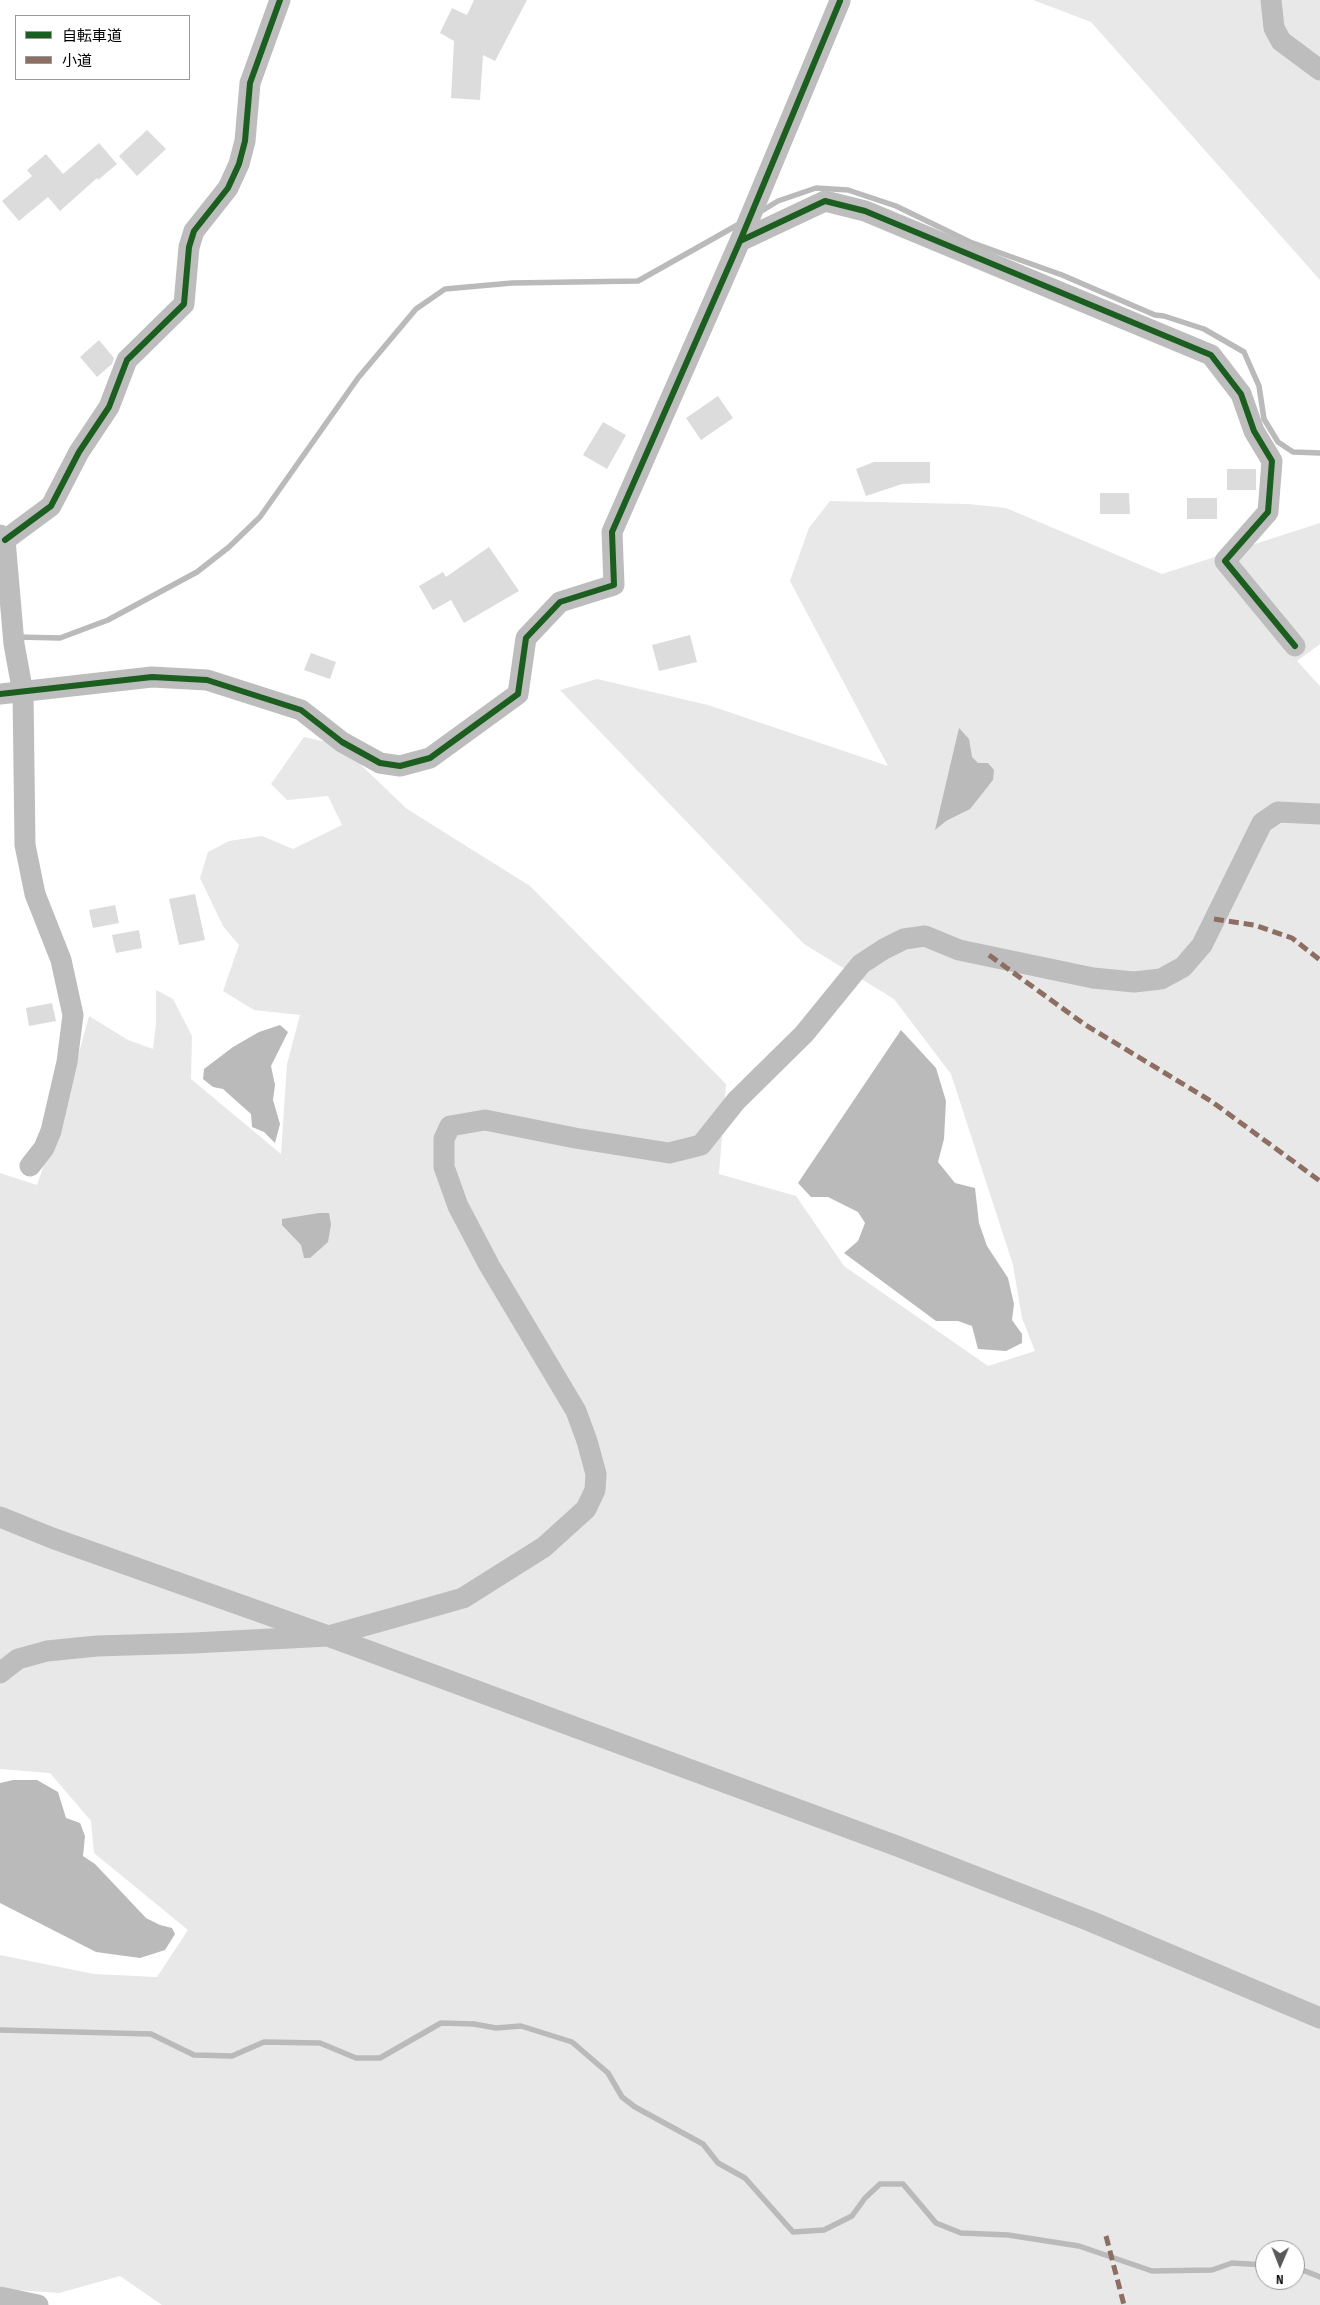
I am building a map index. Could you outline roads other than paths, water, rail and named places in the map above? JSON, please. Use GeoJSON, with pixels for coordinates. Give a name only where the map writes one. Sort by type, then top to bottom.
{"type":"FeatureCollection","features":[{"type":"Feature","properties":{"kind":"street"},"geometry":{"type":"LineString","coordinates":[[30,1166],[44,1148],[51,1131],[67,1062],[73,1015],[61,960],[35,894],[25,844],[23,693],[14,644],[2,538],[51,506],[79,452],[109,407],[126,360],[184,304],[189,247],[194,231],[228,188],[239,164],[245,141],[250,83],[280,0]]}},
{"type":"Feature","properties":{"kind":"street"},"geometry":{"type":"LineString","coordinates":[[1271,0],[1274,28],[1281,41],[1320,70]]}},
{"type":"Feature","properties":{"kind":"street"},"geometry":{"type":"LineString","coordinates":[[0,694],[23,693],[152,677],[206,680],[301,710],[342,742],[380,763],[400,766],[430,758],[518,694],[526,638],[560,602],[614,585],[612,532],[740,242],[840,1]]}},
{"type":"Feature","properties":{"kind":"street"},"geometry":{"type":"LineString","coordinates":[[740,242],[825,201],[865,211],[1211,355],[1241,394],[1254,431],[1272,461],[1268,512],[1225,561],[1295,646]]}},
{"type":"Feature","properties":{"kind":"street"},"geometry":{"type":"LineString","coordinates":[[0,1673],[18,1659],[55,1650],[97,1646],[328,1636],[463,1598],[544,1547],[586,1509],[595,1490],[596,1474],[576,1411],[522,1321],[458,1206],[444,1167],[444,1139],[450,1126],[485,1120],[574,1138],[669,1153],[700,1145],[736,1101],[804,1034],[861,964],[884,949],[904,939],[925,936],[959,950],[1093,978],[1134,982],[1162,979],[1183,967],[1202,945],[1262,823],[1278,812],[1320,814]]}},
{"type":"Feature","properties":{"kind":"street"},"geometry":{"type":"LineString","coordinates":[[0,1517],[52,1538],[328,1636],[896,1846],[1072,1914],[1320,2018]]}},
{"type":"Feature","properties":{"kind":"street"},"geometry":{"type":"LineString","coordinates":[[0,2297],[38,2305]]}},
{"type":"Feature","properties":{"kind":"waterway"},"geometry":{"type":"LineString","coordinates":[[760,212],[778,201],[816,188],[848,190],[896,206],[970,242],[1062,275],[1155,315],[1164,316],[1204,329],[1244,352],[1259,386],[1264,419],[1278,442],[1293,452],[1320,453]]}},
{"type":"Feature","properties":{"kind":"waterway"},"geometry":{"type":"LineString","coordinates":[[17,637],[60,638],[108,620],[197,572],[229,547],[260,517],[358,378],[416,309],[445,289],[512,283],[638,281],[741,223]]}},
{"type":"Feature","properties":{"kind":"waterway"},"geometry":{"type":"LineString","coordinates":[[0,2030],[151,2034],[194,2055],[232,2056],[264,2042],[320,2043],[356,2058],[380,2058],[441,2023],[474,2024],[496,2028],[521,2026],[572,2042],[608,2073],[622,2097],[635,2107],[703,2144],[718,2163],[745,2178],[793,2232],[824,2230],[852,2216],[865,2198],[880,2184],[903,2184],[936,2223],[961,2233],[1008,2235],[1079,2246],[1152,2271],[1212,2270],[1232,2263],[1255,2264]]}},
{"type":"Feature","properties":{"kind":"waterway"},"geometry":{"type":"LineString","coordinates":[[1305,2271],[1320,2277]]}}]}
